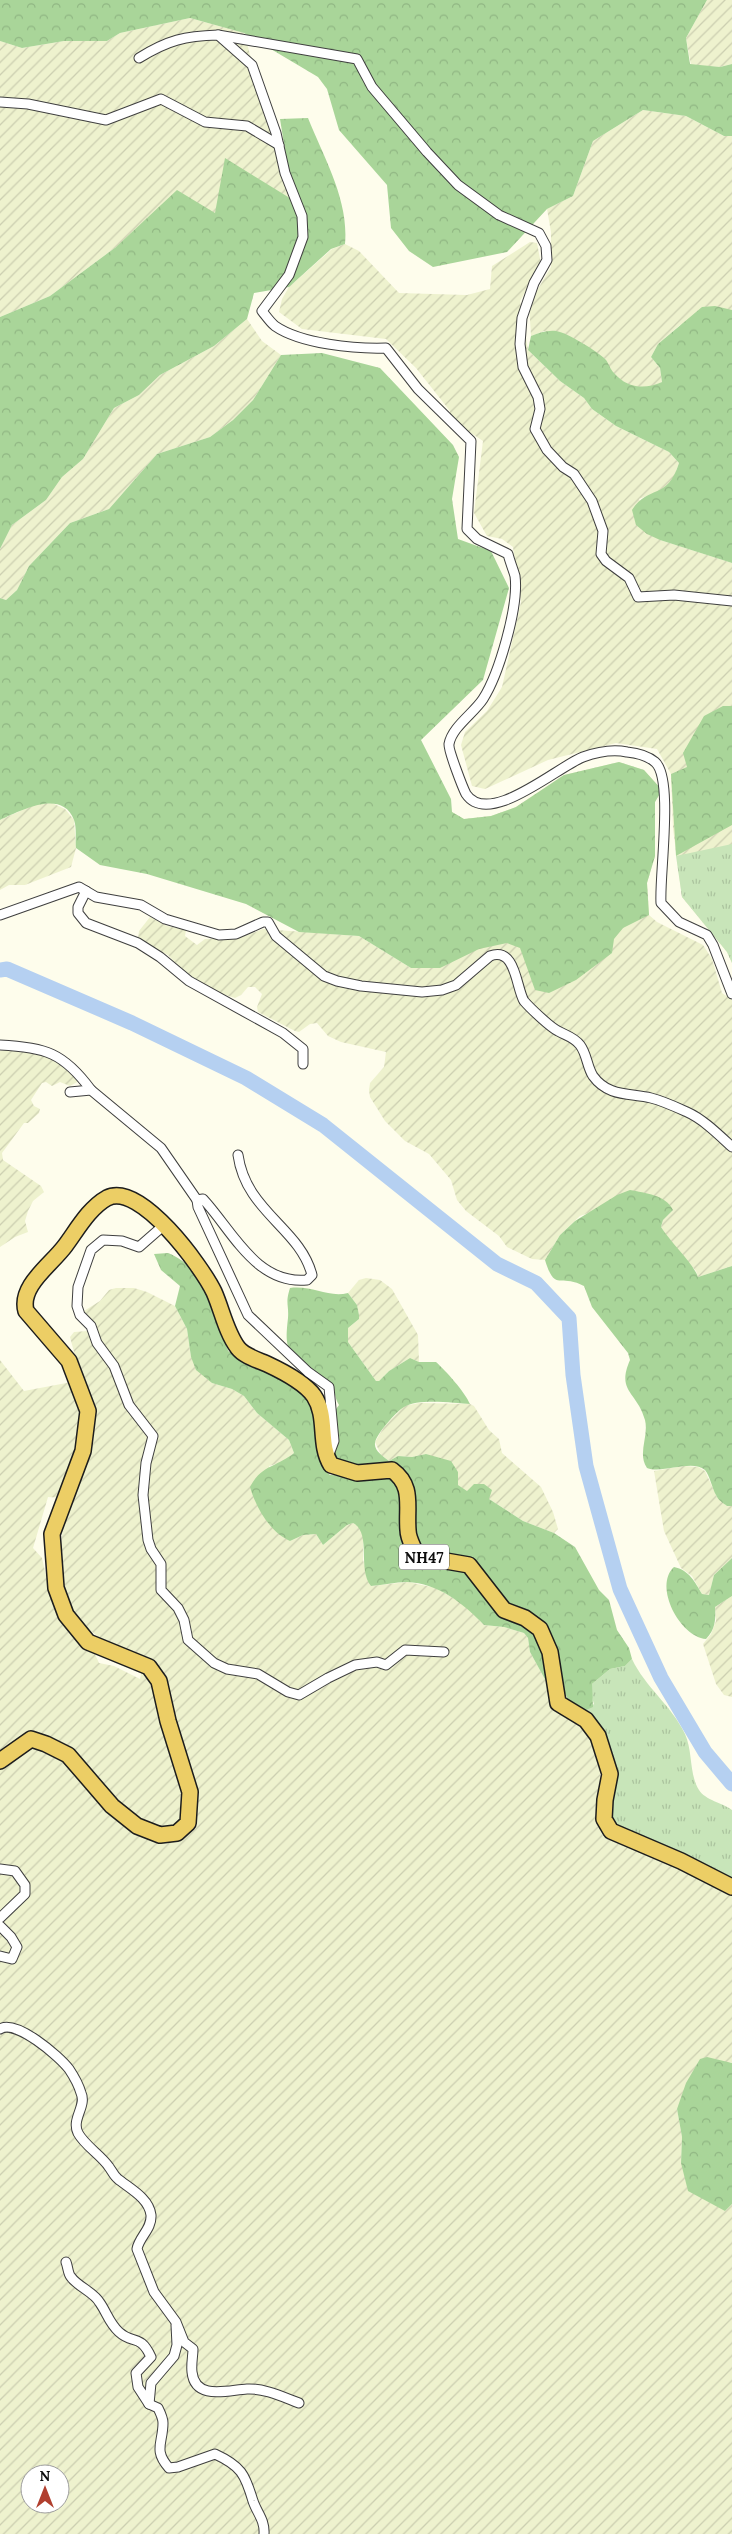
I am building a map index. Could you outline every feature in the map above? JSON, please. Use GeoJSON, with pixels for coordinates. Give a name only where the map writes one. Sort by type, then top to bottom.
{"type":"FeatureCollection","features":[{"type":"Feature","properties":{"kind":"highway"},"geometry":{"type":"LineString","coordinates":[[0,1761],[31,1740],[46,1744],[68,1755],[112,1806],[137,1826],[160,1835],[177,1834],[188,1823],[190,1792],[168,1722],[159,1681],[149,1666],[88,1642],[66,1614],[56,1588],[52,1534],[83,1451],[88,1411],[69,1361],[26,1311],[23,1298],[88,1214],[108,1197],[131,1198],[183,1244],[203,1271],[239,1349],[294,1380],[314,1396],[322,1416],[325,1455],[327,1459]]}},
{"type":"Feature","properties":{"kind":"highway","name":"NH47"},"geometry":{"type":"LineString","coordinates":[[327,1459],[331,1465],[357,1473],[392,1470],[402,1477],[408,1495],[408,1532],[417,1556],[469,1564],[504,1610],[525,1618],[540,1628],[550,1652],[558,1703],[586,1720],[598,1736],[610,1774],[605,1800],[604,1819],[612,1831],[689,1865],[732,1887]]}},
{"type":"Feature","properties":{"kind":"street"},"geometry":{"type":"LineString","coordinates":[[218,35],[252,65],[279,145],[285,173],[302,216],[303,237],[289,275],[262,311],[275,326],[295,335],[326,343],[386,348],[418,389],[471,441],[467,529],[477,539],[508,554],[515,577],[512,616],[500,660],[483,698],[452,737],[449,745],[450,756],[466,793],[473,800],[483,804],[506,802],[582,757],[604,751],[625,751],[645,756],[656,762],[662,773],[663,793],[664,845],[661,903],[679,922],[707,935],[713,944],[732,994]]}},
{"type":"Feature","properties":{"kind":"street"},"geometry":{"type":"LineString","coordinates":[[139,58],[164,43],[190,36],[218,35],[357,59],[372,87],[427,152],[458,185],[499,215],[539,233],[546,246],[547,260],[534,283],[522,318],[520,344],[522,367],[538,397],[540,409],[535,430],[547,450],[563,467],[574,474],[592,501],[603,531],[601,554],[606,562],[629,578],[638,597],[654,594],[732,600]]}},
{"type":"Feature","properties":{"kind":"street"},"geometry":{"type":"LineString","coordinates":[[0,102],[28,104],[106,120],[162,100],[205,122],[247,126],[279,145]]}},
{"type":"Feature","properties":{"kind":"street"},"geometry":{"type":"LineString","coordinates":[[0,915],[79,887],[96,896],[141,905],[166,919],[219,935],[236,934],[262,922],[268,922],[276,936],[324,976],[361,986],[422,992],[442,990],[456,985],[490,956],[495,954],[503,956],[518,978],[520,993],[526,1002],[551,1026],[576,1039],[584,1052],[588,1068],[600,1084],[612,1092],[651,1098],[690,1113],[732,1146]]}},
{"type":"Feature","properties":{"kind":"street"},"geometry":{"type":"LineString","coordinates":[[86,891],[78,908],[78,913],[86,923],[101,930],[112,931],[138,943],[160,957],[189,981],[283,1033],[303,1049],[303,1064]]}},
{"type":"Feature","properties":{"kind":"street"},"geometry":{"type":"LineString","coordinates":[[0,1046],[51,1052],[74,1070],[92,1090],[161,1148],[197,1200],[198,1207],[248,1315],[260,1328],[282,1344],[298,1364],[329,1387],[334,1441],[327,1459]]}},
{"type":"Feature","properties":{"kind":"street"},"geometry":{"type":"LineString","coordinates":[[70,1092],[92,1090]]}},
{"type":"Feature","properties":{"kind":"street"},"geometry":{"type":"LineString","coordinates":[[197,1200],[202,1199],[250,1258],[270,1272],[295,1282],[307,1280],[312,1275],[308,1260],[254,1198],[240,1173],[238,1155]]}},
{"type":"Feature","properties":{"kind":"street"},"geometry":{"type":"LineString","coordinates":[[163,1226],[139,1247],[122,1241],[103,1240],[91,1250],[78,1287],[77,1306],[80,1315],[91,1326],[97,1343],[114,1366],[129,1405],[153,1436],[144,1482],[145,1526],[151,1549],[161,1564],[161,1590],[178,1608],[184,1620],[188,1640],[214,1663],[227,1669],[258,1674],[288,1692],[299,1695],[355,1665],[377,1662],[386,1665],[405,1650],[444,1652]]}},
{"type":"Feature","properties":{"kind":"street"},"geometry":{"type":"LineString","coordinates":[[0,1869],[15,1871],[25,1885],[25,1894],[0,1918]]}},
{"type":"Feature","properties":{"kind":"street"},"geometry":{"type":"LineString","coordinates":[[0,1926],[11,1937],[16,1947],[16,1953],[12,1959],[0,1956]]}},
{"type":"Feature","properties":{"kind":"street"},"geometry":{"type":"LineString","coordinates":[[0,2029],[12,2026],[27,2033],[70,2070],[82,2094],[82,2106],[76,2117],[78,2132],[106,2163],[116,2178],[127,2185],[148,2207],[151,2215],[149,2227],[137,2249],[154,2292],[176,2322],[184,2342],[193,2349],[192,2373],[197,2385],[203,2390],[228,2392],[248,2389],[276,2394],[298,2403]]}},
{"type":"Feature","properties":{"kind":"street"},"geometry":{"type":"LineString","coordinates":[[66,2262],[70,2277],[100,2301],[108,2320],[119,2333],[128,2338],[139,2339],[151,2357],[136,2373],[142,2396],[149,2404],[158,2408],[163,2422],[159,2448],[162,2460],[169,2468],[178,2467],[215,2454],[230,2461],[241,2470],[251,2490],[253,2502],[265,2526],[264,2534]]}},
{"type":"Feature","properties":{"kind":"street"},"geometry":{"type":"LineString","coordinates":[[149,2404],[151,2382],[174,2356],[177,2345],[174,2332],[176,2322]]}},
{"type":"Feature","properties":{"kind":"green space"},"geometry":{"type":"Polygon","coordinates":[[[0,0],[707,0],[686,38],[690,64],[720,67],[732,64],[732,136],[724,136],[686,116],[643,110],[593,141],[573,196],[547,209],[507,252],[433,267],[409,251],[391,228],[387,185],[339,130],[327,89],[318,77],[244,33],[190,18],[120,33],[107,41],[64,41],[22,48],[0,41],[0,0]]]}},
{"type":"Feature","properties":{"kind":"green space"},"geometry":{"type":"Polygon","coordinates":[[[707,0],[732,0],[732,64],[720,67],[691,65],[686,38],[707,0]]]}},
{"type":"Feature","properties":{"kind":"green space"},"geometry":{"type":"Polygon","coordinates":[[[190,18],[244,33],[286,183],[294,201],[215,214],[116,247],[50,296],[0,317],[0,41],[22,48],[64,41],[107,41],[120,33],[190,18]]]}},
{"type":"Feature","properties":{"kind":"green space"},"geometry":{"type":"Polygon","coordinates":[[[643,110],[686,116],[724,136],[732,136],[732,310],[680,325],[658,344],[651,357],[660,368],[662,382],[649,388],[634,387],[622,381],[612,372],[605,359],[544,331],[531,336],[529,304],[551,267],[551,232],[547,209],[573,196],[593,141],[643,110]]]}},
{"type":"Feature","properties":{"kind":"green space"},"geometry":{"type":"Polygon","coordinates":[[[308,118],[339,195],[343,211],[345,244],[331,249],[289,287],[254,293],[247,319],[214,346],[160,375],[139,395],[114,408],[83,459],[62,477],[46,500],[12,525],[0,549],[0,317],[50,296],[116,247],[177,190],[215,213],[225,158],[293,200],[280,119],[308,118]]]}},
{"type":"Feature","properties":{"kind":"green space"},"geometry":{"type":"Polygon","coordinates":[[[530,242],[537,243],[541,264],[520,301],[528,350],[560,381],[584,398],[592,409],[616,426],[669,452],[679,463],[674,477],[665,489],[639,499],[660,540],[732,563],[732,963],[727,952],[682,897],[673,829],[671,774],[657,749],[616,743],[548,760],[485,789],[472,786],[461,745],[465,732],[487,711],[502,687],[521,602],[513,547],[502,539],[487,536],[474,513],[483,441],[450,419],[450,411],[416,368],[386,339],[302,329],[279,312],[282,299],[289,287],[332,249],[345,244],[359,251],[399,293],[467,295],[490,289],[492,266],[530,242]]]}},
{"type":"Feature","properties":{"kind":"green space"},"geometry":{"type":"Polygon","coordinates":[[[715,306],[732,310],[732,563],[660,540],[647,534],[636,525],[632,510],[638,502],[669,483],[679,463],[669,452],[616,426],[592,409],[584,398],[560,381],[528,350],[531,336],[549,331],[561,332],[597,352],[624,382],[642,387],[655,385],[662,382],[660,368],[651,357],[658,344],[702,307],[715,306]]]}},
{"type":"Feature","properties":{"kind":"green space"},"geometry":{"type":"Polygon","coordinates":[[[247,319],[262,341],[281,355],[253,400],[233,420],[210,437],[157,454],[109,509],[70,523],[29,566],[17,590],[6,600],[0,598],[0,549],[12,525],[46,500],[62,477],[83,459],[114,408],[139,395],[160,375],[214,346],[247,319]]]}},
{"type":"Feature","properties":{"kind":"green space"},"geometry":{"type":"Polygon","coordinates":[[[322,353],[380,368],[453,445],[459,457],[452,499],[458,539],[491,551],[509,588],[483,680],[421,740],[451,799],[452,812],[464,819],[491,816],[516,807],[564,775],[619,762],[644,770],[662,790],[655,802],[655,856],[647,883],[649,915],[623,928],[614,939],[612,953],[576,980],[549,993],[535,990],[520,948],[507,943],[479,949],[440,968],[411,968],[359,936],[299,932],[246,904],[147,874],[100,865],[76,848],[74,820],[68,810],[60,805],[40,805],[0,820],[0,598],[6,600],[17,590],[29,566],[70,523],[109,509],[157,454],[210,437],[233,420],[253,400],[281,355],[322,353]]]}},
{"type":"Feature","properties":{"kind":"green space"},"geometry":{"type":"Polygon","coordinates":[[[723,706],[732,706],[732,825],[676,856],[671,774],[687,767],[683,753],[704,716],[723,706]]]}},
{"type":"Feature","properties":{"kind":"green space"},"geometry":{"type":"Polygon","coordinates":[[[619,762],[644,770],[662,790],[655,802],[655,856],[647,883],[649,915],[657,922],[703,945],[712,959],[722,993],[732,1000],[732,1266],[698,1277],[696,1271],[672,1245],[661,1227],[663,1220],[673,1210],[594,1211],[580,1216],[560,1235],[545,1260],[532,1259],[507,1247],[499,1236],[466,1211],[457,1200],[451,1180],[429,1154],[405,1141],[385,1121],[370,1097],[370,1083],[384,1067],[386,1052],[341,1042],[328,1036],[317,1023],[310,1024],[299,1032],[295,1031],[258,1012],[257,1007],[262,994],[255,987],[248,987],[241,995],[235,998],[212,991],[180,968],[168,955],[143,943],[138,938],[139,931],[150,917],[167,926],[186,930],[185,936],[197,945],[205,939],[239,938],[263,929],[359,936],[411,968],[452,812],[464,819],[491,816],[516,807],[564,775],[619,762]]]}},
{"type":"Feature","properties":{"kind":"green space"},"geometry":{"type":"Polygon","coordinates":[[[52,803],[65,809],[74,820],[76,848],[71,867],[25,885],[9,885],[0,890],[0,820],[36,804],[52,803]]]}},
{"type":"Feature","properties":{"kind":"green space"},"geometry":{"type":"Polygon","coordinates":[[[732,844],[732,963],[727,952],[682,897],[676,856],[732,844]]]}},
{"type":"Feature","properties":{"kind":"green space"},"geometry":{"type":"Polygon","coordinates":[[[14,1049],[59,1062],[81,1080],[70,1086],[60,1082],[52,1086],[46,1082],[42,1083],[31,1100],[34,1106],[40,1109],[39,1113],[28,1123],[24,1123],[2,1153],[3,1160],[41,1186],[44,1192],[33,1201],[28,1211],[25,1221],[28,1232],[15,1237],[0,1247],[0,1051],[14,1049]]]}},
{"type":"Feature","properties":{"kind":"green space"},"geometry":{"type":"Polygon","coordinates":[[[630,1190],[660,1198],[670,1205],[673,1210],[663,1220],[661,1227],[692,1266],[698,1277],[732,1266],[732,1506],[727,1506],[718,1498],[707,1473],[699,1467],[647,1468],[643,1457],[646,1433],[645,1420],[626,1385],[625,1379],[630,1360],[628,1353],[592,1307],[584,1286],[555,1279],[545,1260],[560,1235],[575,1221],[617,1195],[630,1190]]]}},
{"type":"Feature","properties":{"kind":"green space"},"geometry":{"type":"Polygon","coordinates":[[[168,1253],[192,1269],[210,1293],[229,1352],[240,1354],[267,1366],[293,1385],[313,1406],[318,1423],[320,1455],[325,1469],[330,1475],[358,1476],[337,1460],[333,1455],[329,1442],[326,1423],[339,1405],[332,1384],[301,1364],[288,1347],[287,1301],[290,1288],[306,1288],[334,1294],[348,1293],[357,1305],[359,1319],[348,1328],[348,1342],[376,1381],[379,1381],[389,1371],[410,1358],[419,1362],[436,1362],[445,1371],[460,1388],[470,1404],[427,1402],[410,1404],[401,1409],[392,1418],[379,1434],[375,1446],[379,1453],[389,1461],[398,1456],[412,1457],[426,1454],[451,1461],[458,1472],[458,1485],[467,1491],[474,1484],[484,1484],[492,1490],[489,1499],[523,1521],[554,1533],[575,1547],[599,1590],[609,1600],[617,1630],[629,1648],[632,1659],[625,1666],[610,1669],[592,1684],[593,1707],[586,1710],[569,1702],[557,1676],[551,1671],[547,1683],[530,1652],[528,1638],[524,1633],[504,1627],[484,1625],[459,1602],[429,1586],[418,1583],[398,1582],[371,1586],[365,1570],[362,1535],[359,1528],[353,1523],[347,1525],[323,1545],[316,1534],[303,1535],[290,1541],[276,1532],[260,1511],[250,1487],[264,1470],[294,1453],[289,1440],[257,1413],[244,1396],[232,1389],[212,1383],[196,1370],[191,1357],[187,1329],[175,1306],[180,1286],[161,1270],[154,1254],[168,1253]]]}},
{"type":"Feature","properties":{"kind":"green space"},"geometry":{"type":"Polygon","coordinates":[[[366,1278],[380,1280],[392,1289],[418,1335],[419,1362],[410,1358],[389,1371],[379,1381],[376,1381],[348,1342],[348,1328],[359,1319],[359,1315],[357,1305],[348,1293],[359,1280],[366,1278]]]}},
{"type":"Feature","properties":{"kind":"green space"},"geometry":{"type":"Polygon","coordinates":[[[134,1288],[147,1292],[175,1306],[187,1329],[191,1357],[212,1383],[232,1389],[244,1396],[257,1413],[289,1440],[294,1453],[283,1462],[269,1466],[290,1541],[303,1535],[316,1534],[323,1545],[347,1525],[353,1523],[359,1526],[363,1532],[363,1560],[371,1586],[408,1582],[436,1588],[465,1605],[484,1625],[504,1627],[524,1633],[528,1638],[530,1652],[547,1683],[552,1703],[583,1726],[593,1736],[600,1763],[600,1798],[597,1804],[600,1830],[603,1836],[609,1840],[629,1844],[732,1894],[732,2063],[730,2062],[677,2109],[682,2137],[681,2163],[725,2211],[732,2204],[732,2534],[0,2534],[0,1360],[24,1391],[77,1381],[81,1378],[70,1337],[74,1332],[88,1331],[84,1311],[100,1301],[109,1290],[134,1288]],[[48,1497],[33,1548],[42,1558],[50,1593],[64,1625],[94,1652],[99,1663],[114,1666],[140,1679],[144,1659],[110,1646],[78,1621],[66,1603],[58,1568],[64,1520],[63,1498],[48,1497]]]}},
{"type":"Feature","properties":{"kind":"green space"},"geometry":{"type":"Polygon","coordinates":[[[419,1403],[470,1404],[474,1406],[489,1430],[499,1439],[502,1453],[541,1487],[553,1512],[558,1529],[554,1533],[523,1521],[489,1499],[464,1490],[458,1485],[458,1472],[426,1454],[412,1457],[398,1456],[389,1461],[381,1455],[375,1442],[384,1427],[404,1406],[419,1403]]]}},
{"type":"Feature","properties":{"kind":"green space"},"geometry":{"type":"Polygon","coordinates":[[[684,1466],[698,1467],[705,1471],[717,1497],[727,1506],[732,1506],[732,1558],[714,1575],[709,1595],[702,1594],[692,1576],[681,1568],[664,1531],[654,1471],[684,1466]]]}},
{"type":"Feature","properties":{"kind":"green space"},"geometry":{"type":"Polygon","coordinates":[[[732,1558],[732,1596],[715,1607],[714,1625],[706,1639],[696,1636],[687,1630],[672,1609],[666,1586],[668,1575],[674,1567],[684,1571],[691,1577],[702,1594],[709,1595],[714,1575],[732,1558]]]}},
{"type":"Feature","properties":{"kind":"green space"},"geometry":{"type":"Polygon","coordinates":[[[732,1596],[732,1697],[724,1695],[716,1684],[703,1644],[711,1634],[716,1621],[715,1607],[732,1596]]]}},
{"type":"Feature","properties":{"kind":"green space"},"geometry":{"type":"Polygon","coordinates":[[[632,1659],[644,1679],[680,1724],[685,1734],[694,1777],[699,1790],[705,1796],[732,1810],[732,1887],[690,1858],[657,1842],[636,1839],[614,1824],[601,1728],[586,1710],[594,1704],[590,1691],[592,1684],[610,1669],[625,1666],[632,1659]]]}},
{"type":"Feature","properties":{"kind":"green space"},"geometry":{"type":"Polygon","coordinates":[[[707,2057],[732,2063],[732,2204],[725,2211],[688,2191],[681,2163],[682,2137],[677,2109],[686,2083],[700,2059],[707,2057]]]}},
{"type":"Feature","properties":{"kind":"waterway"},"geometry":{"type":"LineString","coordinates":[[0,970],[7,969],[132,1023],[246,1078],[323,1125],[497,1264],[536,1283],[569,1318],[573,1375],[586,1466],[620,1589],[661,1678],[705,1752],[732,1784]]}}]}
